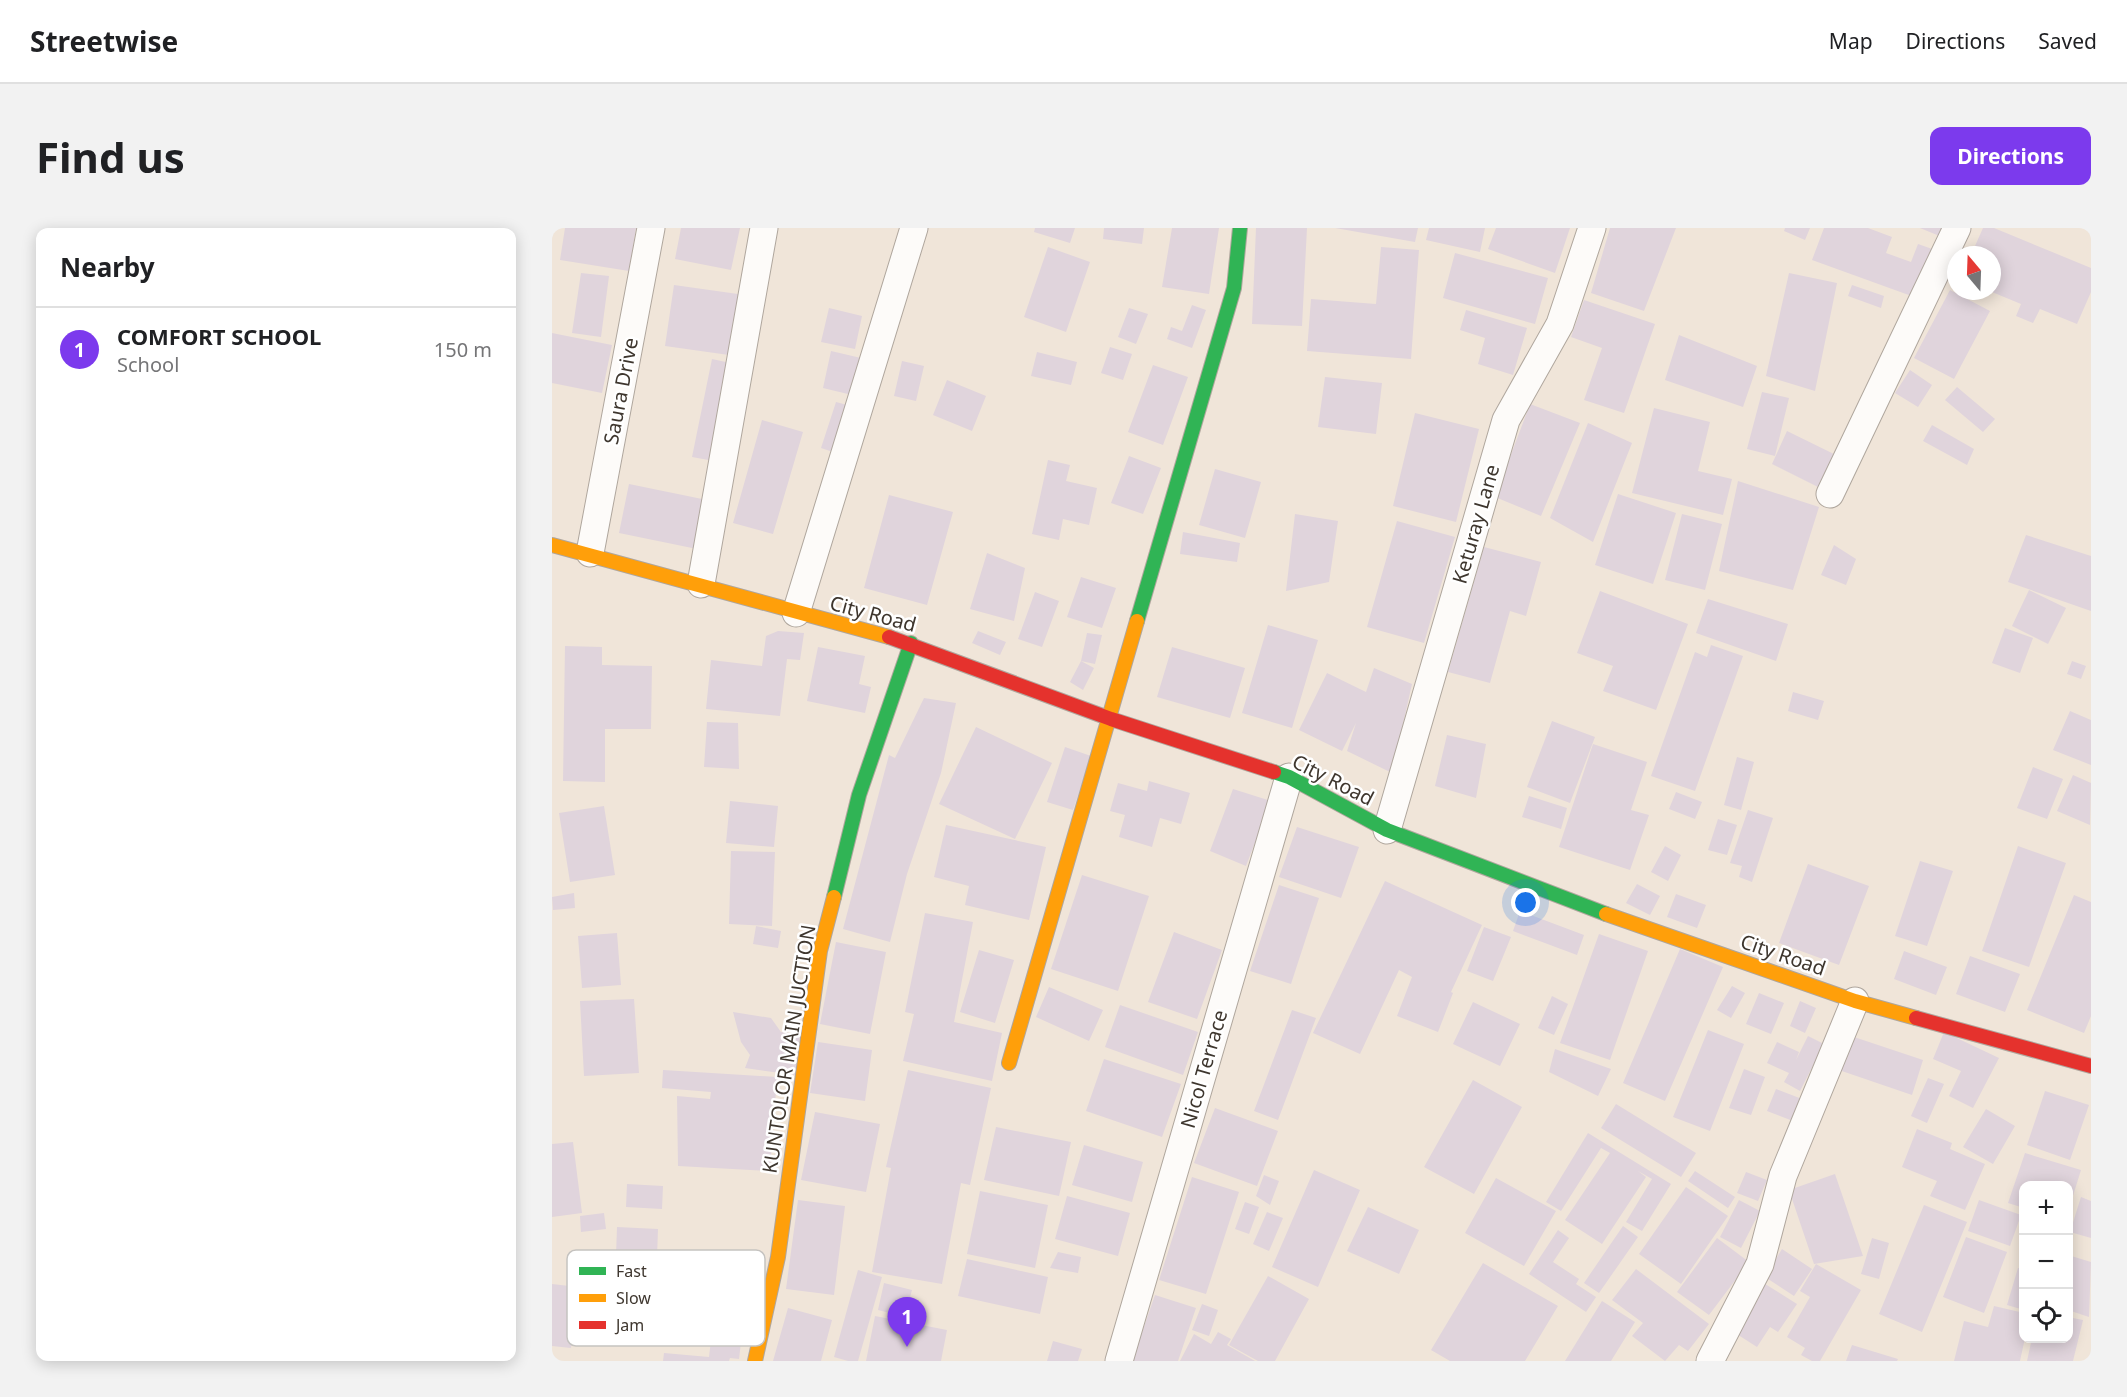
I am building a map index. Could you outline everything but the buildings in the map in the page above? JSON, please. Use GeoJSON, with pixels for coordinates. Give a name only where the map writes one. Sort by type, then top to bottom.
{"type":"FeatureCollection","features":[{"type":"Feature","properties":{"kind":"main road"},"geometry":{"type":"LineString","coordinates":[[1009,1063],[1111,719],[1233,288],[1240,228]]}},
{"type":"Feature","properties":{"kind":"main road","name":"City Road"},"geometry":{"type":"LineString","coordinates":[[552,545],[590,553],[795,613],[911,644],[1111,719],[1288,777],[1387,830],[1608,914],[1856,1001],[2091,1066]]}},
{"type":"Feature","properties":{"kind":"main road","name":"KUNTOLOR MAIN JUCTION"},"geometry":{"type":"LineString","coordinates":[[765,1318],[778,1257],[820,951],[859,795],[911,644]]}},
{"type":"Feature","properties":{"kind":"main road","name":"KUNTOLOR MAIN JUCTION"},"geometry":{"type":"LineString","coordinates":[[756,1361],[759,1346]]}},
{"type":"Feature","properties":{"kind":"street","name":"Saura Drive"},"geometry":{"type":"LineString","coordinates":[[590,553],[651,228]]}},
{"type":"Feature","properties":{"kind":"street"},"geometry":{"type":"LineString","coordinates":[[701,584],[764,228]]}},
{"type":"Feature","properties":{"kind":"street"},"geometry":{"type":"LineString","coordinates":[[795,613],[914,228]]}},
{"type":"Feature","properties":{"kind":"street","name":"Keturay Lane"},"geometry":{"type":"LineString","coordinates":[[1387,830],[1506,420],[1560,324],[1592,228]]}},
{"type":"Feature","properties":{"kind":"street"},"geometry":{"type":"LineString","coordinates":[[1830,494],[1957,228]]}},
{"type":"Feature","properties":{"kind":"street","name":"Nicol Terrace"},"geometry":{"type":"LineString","coordinates":[[1119,1361],[1288,777]]}},
{"type":"Feature","properties":{"kind":"street"},"geometry":{"type":"LineString","coordinates":[[1710,1361],[1760,1264],[1783,1176],[1856,1001]]}},
{"type":"Feature","properties":{"kind":"traffic: fast"},"geometry":{"type":"LineString","coordinates":[[1137,621],[1234,288],[1240,228]]}},
{"type":"Feature","properties":{"kind":"traffic: fast"},"geometry":{"type":"LineString","coordinates":[[834,897],[859,795],[911,643]]}},
{"type":"Feature","properties":{"kind":"traffic: fast"},"geometry":{"type":"LineString","coordinates":[[1274,772],[1289,777],[1387,830],[1606,914]]}},
{"type":"Feature","properties":{"kind":"traffic: slow"},"geometry":{"type":"LineString","coordinates":[[552,545],[889,637]]}},
{"type":"Feature","properties":{"kind":"traffic: slow"},"geometry":{"type":"LineString","coordinates":[[1009,1063],[1137,621]]}},
{"type":"Feature","properties":{"kind":"traffic: slow"},"geometry":{"type":"LineString","coordinates":[[765,1316],[778,1257],[820,951],[834,897]]}},
{"type":"Feature","properties":{"kind":"traffic: slow"},"geometry":{"type":"LineString","coordinates":[[1606,914],[1855,1001],[1916,1018]]}},
{"type":"Feature","properties":{"kind":"traffic: slow"},"geometry":{"type":"LineString","coordinates":[[755,1361],[758,1346]]}},
{"type":"Feature","properties":{"kind":"traffic: jam"},"geometry":{"type":"LineString","coordinates":[[889,637],[1111,719],[1274,772]]}},
{"type":"Feature","properties":{"kind":"traffic: jam"},"geometry":{"type":"LineString","coordinates":[[1916,1018],[2091,1066]]}},
{"type":"Feature","properties":{"kind":"place","name":"COMFORT SCHOOL"},"geometry":{"type":"Point","coordinates":[907,1347]}}]}
